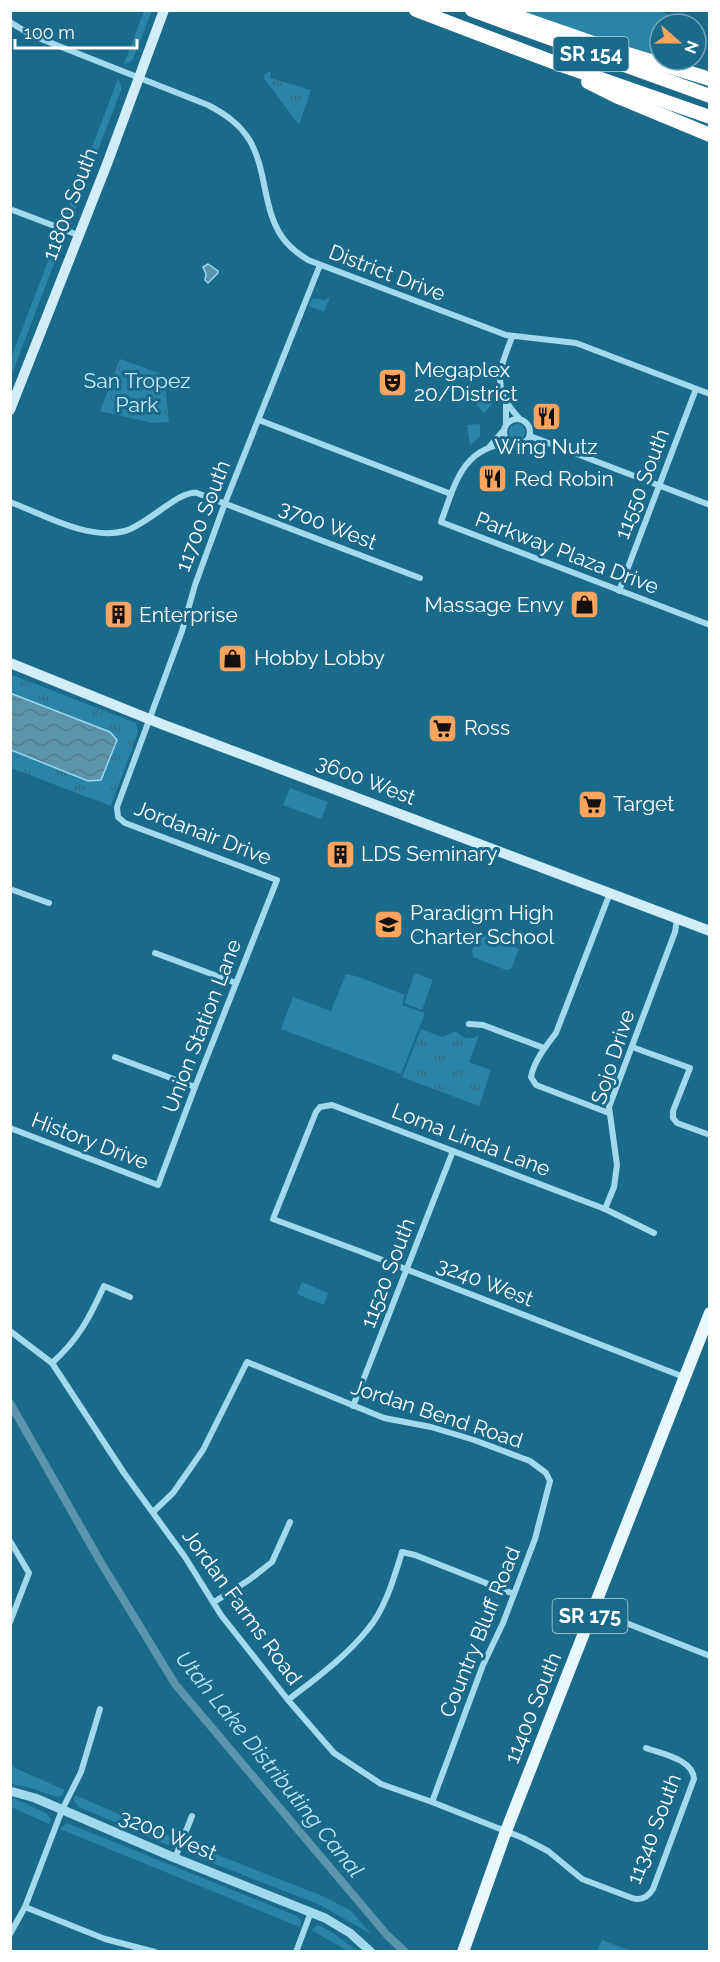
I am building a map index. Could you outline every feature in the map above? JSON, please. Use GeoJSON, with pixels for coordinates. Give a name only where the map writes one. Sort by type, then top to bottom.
{"type":"FeatureCollection","features":[{"type":"Feature","properties":{"kind":"highway","name":"SR 154"},"geometry":{"type":"LineString","coordinates":[[416,10],[561,65],[710,117]]}},
{"type":"Feature","properties":{"kind":"highway","name":"SR 154"},"geometry":{"type":"LineString","coordinates":[[472,10],[710,96]]}},
{"type":"Feature","properties":{"kind":"highway"},"geometry":{"type":"LineString","coordinates":[[498,10],[608,48],[710,79]]}},
{"type":"Feature","properties":{"kind":"highway"},"geometry":{"type":"LineString","coordinates":[[561,65],[580,79],[616,96],[710,135]]}},
{"type":"Feature","properties":{"kind":"main road","name":"11800 South"},"geometry":{"type":"LineString","coordinates":[[10,410],[13,397],[107,164],[164,10]]}},
{"type":"Feature","properties":{"kind":"main road","name":"3600 West"},"geometry":{"type":"LineString","coordinates":[[10,663],[150,719],[710,931]]}},
{"type":"Feature","properties":{"kind":"main road","name":"11400 South"},"geometry":{"type":"LineString","coordinates":[[463,1952],[506,1831],[710,1313]]}},
{"type":"Feature","properties":{"kind":"street","name":"District Drive"},"geometry":{"type":"LineString","coordinates":[[10,22],[31,35],[208,105],[225,114],[250,140],[257,156],[272,218],[286,243],[320,265],[512,337],[576,343],[710,394]]}},
{"type":"Feature","properties":{"kind":"street"},"geometry":{"type":"LineString","coordinates":[[10,209],[78,235]]}},
{"type":"Feature","properties":{"kind":"street","name":"11700 South"},"geometry":{"type":"LineString","coordinates":[[118,817],[117,807],[182,631],[195,585],[225,503],[320,265]]}},
{"type":"Feature","properties":{"kind":"street"},"geometry":{"type":"LineString","coordinates":[[489,446],[510,443],[522,445],[530,436],[529,425],[519,418],[507,404],[500,387],[501,369],[512,337]]}},
{"type":"Feature","properties":{"kind":"street","name":"11550 South"},"geometry":{"type":"LineString","coordinates":[[619,591],[696,389]]}},
{"type":"Feature","properties":{"kind":"street"},"geometry":{"type":"LineString","coordinates":[[507,404],[505,437],[510,443]]}},
{"type":"Feature","properties":{"kind":"street"},"geometry":{"type":"LineString","coordinates":[[505,427],[512,420],[519,418]]}},
{"type":"Feature","properties":{"kind":"street"},"geometry":{"type":"LineString","coordinates":[[259,420],[451,494]]}},
{"type":"Feature","properties":{"kind":"street","name":"Parkway Plaza Drive"},"geometry":{"type":"LineString","coordinates":[[505,427],[489,446],[473,456],[466,464],[460,473],[441,522],[710,625]]}},
{"type":"Feature","properties":{"kind":"street"},"geometry":{"type":"LineString","coordinates":[[530,436],[710,505]]}},
{"type":"Feature","properties":{"kind":"street","name":"3700 West"},"geometry":{"type":"LineString","coordinates":[[10,502],[86,531],[98,533],[124,531],[136,527],[191,492],[420,578]]}},
{"type":"Feature","properties":{"kind":"street","name":"Jordanair Drive"},"geometry":{"type":"LineString","coordinates":[[118,817],[125,823],[277,880]]}},
{"type":"Feature","properties":{"kind":"street","name":"Union Station Lane"},"geometry":{"type":"LineString","coordinates":[[158,1185],[277,880]]}},
{"type":"Feature","properties":{"kind":"street"},"geometry":{"type":"LineString","coordinates":[[10,889],[49,903]]}},
{"type":"Feature","properties":{"kind":"street"},"geometry":{"type":"LineString","coordinates":[[609,1113],[534,1083],[531,1077],[544,1048],[556,1034],[610,893]]}},
{"type":"Feature","properties":{"kind":"street","name":"Sojo Drive"},"geometry":{"type":"LineString","coordinates":[[605,1209],[614,1187],[617,1165],[609,1113],[611,1101],[675,932],[677,919]]}},
{"type":"Feature","properties":{"kind":"street"},"geometry":{"type":"LineString","coordinates":[[155,953],[236,983]]}},
{"type":"Feature","properties":{"kind":"street"},"geometry":{"type":"LineString","coordinates":[[469,1024],[483,1025],[544,1048]]}},
{"type":"Feature","properties":{"kind":"street"},"geometry":{"type":"LineString","coordinates":[[632,1047],[690,1068],[673,1111],[673,1119],[677,1123],[710,1135]]}},
{"type":"Feature","properties":{"kind":"street"},"geometry":{"type":"LineString","coordinates":[[115,1057],[195,1087]]}},
{"type":"Feature","properties":{"kind":"street","name":"Loma Linda Lane"},"geometry":{"type":"LineString","coordinates":[[273,1219],[316,1112],[326,1105],[339,1107],[605,1209],[654,1233]]}},
{"type":"Feature","properties":{"kind":"street","name":"History Drive"},"geometry":{"type":"LineString","coordinates":[[10,1128],[158,1185]]}},
{"type":"Feature","properties":{"kind":"street","name":"11520 South"},"geometry":{"type":"LineString","coordinates":[[353,1406],[453,1151]]}},
{"type":"Feature","properties":{"kind":"street","name":"3240 West"},"geometry":{"type":"LineString","coordinates":[[273,1219],[684,1377]]}},
{"type":"Feature","properties":{"kind":"street"},"geometry":{"type":"LineString","coordinates":[[52,1363],[69,1348],[88,1321],[104,1286],[130,1297]]}},
{"type":"Feature","properties":{"kind":"street","name":"Jordan Farms Road"},"geometry":{"type":"LineString","coordinates":[[10,1331],[52,1363],[221,1615],[288,1700],[334,1753],[381,1785],[506,1831],[543,1848],[573,1873],[587,1881],[632,1898],[644,1898]]}},
{"type":"Feature","properties":{"kind":"street","name":"Jordan Bend Road"},"geometry":{"type":"LineString","coordinates":[[153,1512],[173,1493],[203,1450],[247,1362],[384,1418],[431,1427],[474,1440],[530,1461],[546,1473]]}},
{"type":"Feature","properties":{"kind":"street","name":"Country Bluff Road"},"geometry":{"type":"LineString","coordinates":[[432,1802],[483,1665],[535,1539],[550,1480],[546,1473]]}},
{"type":"Feature","properties":{"kind":"street"},"geometry":{"type":"LineString","coordinates":[[214,1602],[272,1562],[290,1522]]}},
{"type":"Feature","properties":{"kind":"street"},"geometry":{"type":"LineString","coordinates":[[10,1541],[29,1573],[10,1622]]}},
{"type":"Feature","properties":{"kind":"street"},"geometry":{"type":"LineString","coordinates":[[288,1700],[346,1652],[370,1628],[396,1573],[402,1552],[514,1594]]}},
{"type":"Feature","properties":{"kind":"street"},"geometry":{"type":"LineString","coordinates":[[593,1610],[710,1656]]}},
{"type":"Feature","properties":{"kind":"street"},"geometry":{"type":"LineString","coordinates":[[10,1934],[25,1907],[62,1810],[81,1772],[100,1709]]}},
{"type":"Feature","properties":{"kind":"street","name":"11340 South"},"geometry":{"type":"LineString","coordinates":[[644,1898],[653,1889],[694,1779],[693,1771],[685,1763],[646,1748]]}},
{"type":"Feature","properties":{"kind":"street","name":"3200 West"},"geometry":{"type":"LineString","coordinates":[[10,1791],[26,1795],[311,1912],[343,1928],[371,1952]]}},
{"type":"Feature","properties":{"kind":"street"},"geometry":{"type":"LineString","coordinates":[[175,1858],[192,1816]]}},
{"type":"Feature","properties":{"kind":"street"},"geometry":{"type":"LineString","coordinates":[[25,1907],[105,1940],[155,1952]]}},
{"type":"Feature","properties":{"kind":"street"},"geometry":{"type":"LineString","coordinates":[[296,1952],[311,1912]]}},
{"type":"Feature","properties":{"kind":"green space"},"geometry":{"type":"Polygon","coordinates":[[[144,11],[152,11],[133,59],[124,64],[144,11]]]}},
{"type":"Feature","properties":{"kind":"green space"},"geometry":{"type":"Polygon","coordinates":[[[517,11],[661,12],[648,12],[648,52],[517,11]]]}},
{"type":"Feature","properties":{"kind":"green space"},"geometry":{"type":"Polygon","coordinates":[[[271,71],[270,78],[311,90],[299,125],[264,78],[265,74],[271,71]]]}},
{"type":"Feature","properties":{"kind":"green space"},"geometry":{"type":"Polygon","coordinates":[[[118,79],[122,88],[74,212],[69,219],[64,220],[118,79]]]}},
{"type":"Feature","properties":{"kind":"green space"},"geometry":{"type":"Polygon","coordinates":[[[58,235],[62,239],[61,246],[11,376],[11,358],[58,235]]]}},
{"type":"Feature","properties":{"kind":"green space"},"geometry":{"type":"Polygon","coordinates":[[[330,297],[324,312],[309,306],[313,298],[324,300],[330,297]]]}},
{"type":"Feature","properties":{"kind":"green space","name":"San Tropez Park"},"geometry":{"type":"Polygon","coordinates":[[[120,359],[164,375],[169,422],[152,423],[100,411],[120,359]]]}},
{"type":"Feature","properties":{"kind":"green space"},"geometry":{"type":"Polygon","coordinates":[[[491,391],[492,404],[484,413],[475,403],[491,391]]]}},
{"type":"Feature","properties":{"kind":"green space"},"geometry":{"type":"Polygon","coordinates":[[[480,424],[480,436],[470,445],[467,425],[480,424]]]}},
{"type":"Feature","properties":{"kind":"green space"},"geometry":{"type":"Polygon","coordinates":[[[514,424],[520,424],[525,432],[523,438],[514,440],[509,435],[509,429],[514,424]]]}},
{"type":"Feature","properties":{"kind":"green space"},"geometry":{"type":"Polygon","coordinates":[[[10,674],[136,723],[138,732],[111,806],[11,768],[10,674]]]}},
{"type":"Feature","properties":{"kind":"green space"},"geometry":{"type":"Polygon","coordinates":[[[290,788],[328,802],[321,819],[283,805],[290,788]]]}},
{"type":"Feature","properties":{"kind":"green space"},"geometry":{"type":"Polygon","coordinates":[[[479,933],[519,949],[511,969],[506,970],[473,957],[472,951],[479,933]]]}},
{"type":"Feature","properties":{"kind":"green space"},"geometry":{"type":"Polygon","coordinates":[[[415,973],[433,980],[422,1010],[404,1003],[415,973]]]}},
{"type":"Feature","properties":{"kind":"green space"},"geometry":{"type":"Polygon","coordinates":[[[346,974],[405,995],[402,1005],[425,1013],[401,1074],[281,1029],[293,997],[331,1011],[346,974]]]}},
{"type":"Feature","properties":{"kind":"green space"},"geometry":{"type":"Polygon","coordinates":[[[421,1029],[442,1037],[456,1031],[467,1038],[479,1035],[469,1062],[491,1070],[479,1106],[402,1077],[421,1029]]]}},
{"type":"Feature","properties":{"kind":"green space"},"geometry":{"type":"Polygon","coordinates":[[[302,1282],[328,1293],[324,1305],[297,1294],[302,1282]]]}},
{"type":"Feature","properties":{"kind":"green space"},"geometry":{"type":"Polygon","coordinates":[[[12,1765],[65,1790],[61,1796],[56,1797],[11,1784],[12,1765]]]}},
{"type":"Feature","properties":{"kind":"green space"},"geometry":{"type":"Polygon","coordinates":[[[75,1795],[176,1839],[172,1845],[167,1845],[79,1807],[74,1801],[75,1795]]]}},
{"type":"Feature","properties":{"kind":"green space"},"geometry":{"type":"Polygon","coordinates":[[[11,1797],[46,1813],[51,1819],[49,1824],[11,1807],[11,1797]]]}},
{"type":"Feature","properties":{"kind":"green space"},"geometry":{"type":"Polygon","coordinates":[[[67,1823],[297,1916],[301,1921],[300,1927],[60,1829],[67,1823]]]}},
{"type":"Feature","properties":{"kind":"green space"},"geometry":{"type":"Polygon","coordinates":[[[187,1843],[325,1897],[351,1911],[371,1934],[320,1905],[192,1855],[186,1850],[187,1843]]]}},
{"type":"Feature","properties":{"kind":"green space"},"geometry":{"type":"Polygon","coordinates":[[[318,1925],[332,1932],[357,1951],[348,1951],[311,1930],[318,1925]]]}},
{"type":"Feature","properties":{"kind":"green space"},"geometry":{"type":"Polygon","coordinates":[[[602,1940],[631,1951],[597,1951],[602,1940]]]}},
{"type":"Feature","properties":{"kind":"water"},"geometry":{"type":"Polygon","coordinates":[[[208,264],[218,273],[208,283],[205,280],[206,274],[203,267],[208,264]]]}},
{"type":"Feature","properties":{"kind":"water"},"geometry":{"type":"Polygon","coordinates":[[[10,693],[110,732],[117,740],[101,780],[88,781],[11,750],[10,693]]]}},
{"type":"Feature","properties":{"kind":"waterway","name":"Utah Lake Distributing Canal"},"geometry":{"type":"LineString","coordinates":[[10,1403],[100,1561],[175,1684],[387,1935],[405,1952]]}},
{"type":"Feature","properties":{"kind":"place","name":"Megaplex 20/District"},"geometry":{"type":"Point","coordinates":[393,382]}},
{"type":"Feature","properties":{"kind":"place","name":"Wing Nutz"},"geometry":{"type":"Point","coordinates":[546,416]}},
{"type":"Feature","properties":{"kind":"place","name":"Red Robin"},"geometry":{"type":"Point","coordinates":[493,479]}},
{"type":"Feature","properties":{"kind":"place","name":"Massage Envy"},"geometry":{"type":"Point","coordinates":[585,605]}},
{"type":"Feature","properties":{"kind":"place","name":"Enterprise"},"geometry":{"type":"Point","coordinates":[118,615]}},
{"type":"Feature","properties":{"kind":"place","name":"Hobby Lobby"},"geometry":{"type":"Point","coordinates":[233,658]}},
{"type":"Feature","properties":{"kind":"place","name":"Ross"},"geometry":{"type":"Point","coordinates":[443,728]}},
{"type":"Feature","properties":{"kind":"place","name":"Target"},"geometry":{"type":"Point","coordinates":[592,804]}},
{"type":"Feature","properties":{"kind":"place","name":"LDS Seminary"},"geometry":{"type":"Point","coordinates":[340,854]}},
{"type":"Feature","properties":{"kind":"place","name":"Paradigm High Charter School"},"geometry":{"type":"Point","coordinates":[389,925]}}]}
